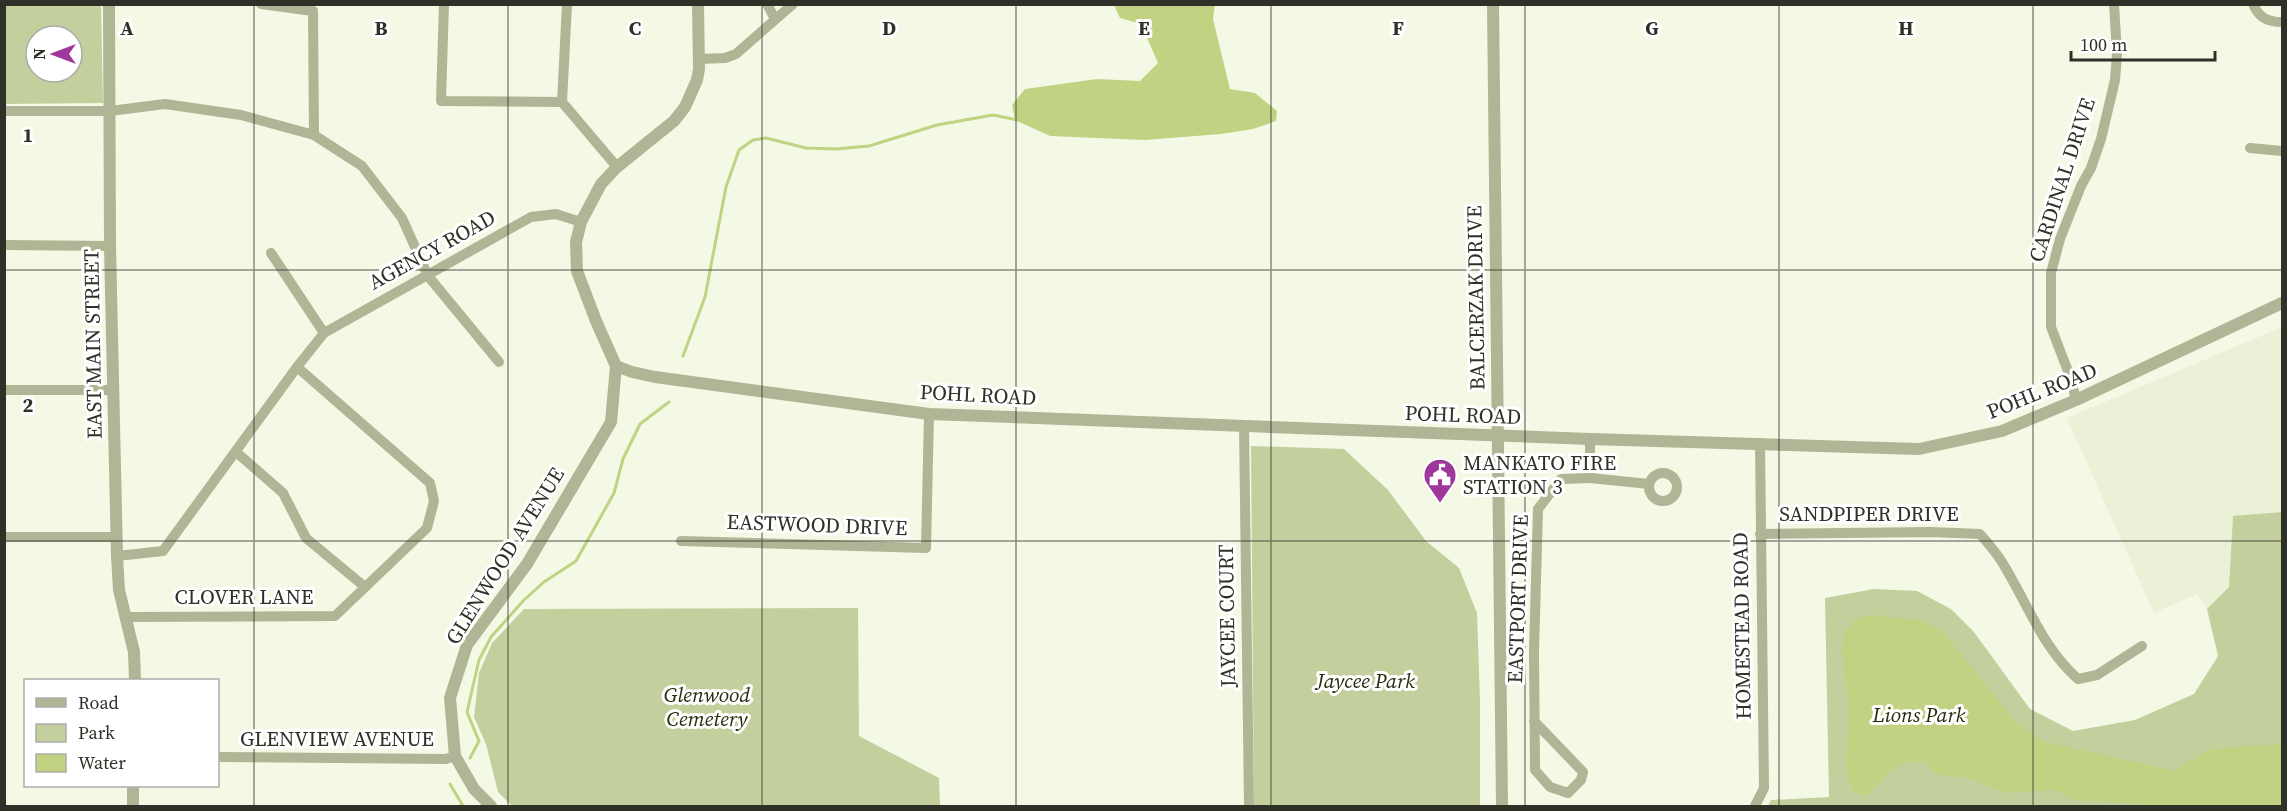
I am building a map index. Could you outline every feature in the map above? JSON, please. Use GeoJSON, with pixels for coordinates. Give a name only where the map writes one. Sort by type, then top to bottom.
{"type":"FeatureCollection","features":[{"type":"Feature","properties":{"kind":"street","name":"EAST MAIN STREET"},"geometry":{"type":"LineString","coordinates":[[110,4],[110,246],[116,537],[119,590],[134,652],[135,679]]}},
{"type":"Feature","properties":{"kind":"street"},"geometry":{"type":"LineString","coordinates":[[261,4],[313,11],[314,135]]}},
{"type":"Feature","properties":{"kind":"street"},"geometry":{"type":"LineString","coordinates":[[444,4],[441,101],[562,102]]}},
{"type":"Feature","properties":{"kind":"street"},"geometry":{"type":"LineString","coordinates":[[567,4],[562,102],[617,167]]}},
{"type":"Feature","properties":{"kind":"street"},"geometry":{"type":"LineString","coordinates":[[581,222],[601,184],[617,167],[674,121],[685,107],[697,80],[698,4]]}},
{"type":"Feature","properties":{"kind":"street"},"geometry":{"type":"LineString","coordinates":[[767,4],[775,19]]}},
{"type":"Feature","properties":{"kind":"street"},"geometry":{"type":"LineString","coordinates":[[699,59],[725,58],[736,54],[793,4]]}},
{"type":"Feature","properties":{"kind":"street","name":"BALCERZAK DRIVE"},"geometry":{"type":"LineString","coordinates":[[1493,4],[1502,807]]}},
{"type":"Feature","properties":{"kind":"street","name":"CARDINAL DRIVE"},"geometry":{"type":"LineString","coordinates":[[2076,400],[2071,379],[2051,327],[2051,273],[2060,239],[2081,186],[2091,168],[2112,90],[2117,54],[2114,4]]}},
{"type":"Feature","properties":{"kind":"street"},"geometry":{"type":"LineString","coordinates":[[2253,4],[2263,18],[2283,22]]}},
{"type":"Feature","properties":{"kind":"street"},"geometry":{"type":"LineString","coordinates":[[4,111],[110,111],[165,104],[242,115],[314,135],[362,166],[402,218],[428,276],[499,362]]}},
{"type":"Feature","properties":{"kind":"street"},"geometry":{"type":"LineString","coordinates":[[2250,148],[2283,151]]}},
{"type":"Feature","properties":{"kind":"street","name":"AGENCY ROAD"},"geometry":{"type":"LineString","coordinates":[[117,556],[163,551],[324,333],[531,218],[556,214],[581,222]]}},
{"type":"Feature","properties":{"kind":"street","name":"GLENWOOD AVENUE"},"geometry":{"type":"LineString","coordinates":[[491,807],[474,789],[455,756],[450,698],[467,645],[527,564],[611,422],[616,366],[577,271],[576,242],[581,222]]}},
{"type":"Feature","properties":{"kind":"street"},"geometry":{"type":"LineString","coordinates":[[4,245],[110,246]]}},
{"type":"Feature","properties":{"kind":"street"},"geometry":{"type":"LineString","coordinates":[[271,253],[324,333]]}},
{"type":"Feature","properties":{"kind":"street","name":"POHL ROAD"},"geometry":{"type":"LineString","coordinates":[[616,366],[655,377],[930,414],[1919,449],[2002,431],[2076,400],[2283,303]]}},
{"type":"Feature","properties":{"kind":"street","name":"CLOVER LANE"},"geometry":{"type":"LineString","coordinates":[[126,617],[335,616],[427,528],[434,501],[430,483],[297,367]]}},
{"type":"Feature","properties":{"kind":"street"},"geometry":{"type":"LineString","coordinates":[[4,390],[114,390]]}},
{"type":"Feature","properties":{"kind":"street","name":"EASTWOOD DRIVE"},"geometry":{"type":"LineString","coordinates":[[681,541],[926,548],[930,414]]}},
{"type":"Feature","properties":{"kind":"street","name":"JAYCEE COURT"},"geometry":{"type":"LineString","coordinates":[[1244,425],[1249,807]]}},
{"type":"Feature","properties":{"kind":"street"},"geometry":{"type":"LineString","coordinates":[[1590,439],[1590,478]]}},
{"type":"Feature","properties":{"kind":"street","name":"HOMESTEAD ROAD"},"geometry":{"type":"LineString","coordinates":[[1755,807],[1764,788],[1760,443]]}},
{"type":"Feature","properties":{"kind":"street"},"geometry":{"type":"LineString","coordinates":[[236,452],[283,493],[306,538],[365,587]]}},
{"type":"Feature","properties":{"kind":"street","name":"EASTPORT DRIVE"},"geometry":{"type":"LineString","coordinates":[[1534,721],[1583,772],[1581,780],[1568,793],[1550,787],[1535,770],[1534,721],[1538,509],[1561,479],[1590,478],[1649,484]]}},
{"type":"Feature","properties":{"kind":"street","name":"SANDPIPER DRIVE"},"geometry":{"type":"LineString","coordinates":[[1760,534],[1931,532],[1980,534],[2000,558],[2039,630],[2061,664],[2078,679],[2097,675],[2142,646]]}},
{"type":"Feature","properties":{"kind":"street"},"geometry":{"type":"LineString","coordinates":[[4,537],[116,537]]}},
{"type":"Feature","properties":{"kind":"street","name":"GLENVIEW AVENUE"},"geometry":{"type":"LineString","coordinates":[[219,757],[446,759],[455,756]]}},
{"type":"Feature","properties":{"kind":"street"},"geometry":{"type":"LineString","coordinates":[[133,787],[133,807]]}},
{"type":"Feature","properties":{"kind":"shaded area"},"geometry":{"type":"Polygon","coordinates":[[[2282,327],[2282,512],[2233,517],[2229,587],[2207,609],[2197,594],[2154,613],[2067,418],[2282,327]]]}},
{"type":"Feature","properties":{"kind":"green space"},"geometry":{"type":"Polygon","coordinates":[[[4,5],[101,5],[103,103],[5,104],[4,5]]]}},
{"type":"Feature","properties":{"kind":"green space","name":"Jaycee Park"},"geometry":{"type":"Polygon","coordinates":[[[1251,446],[1344,449],[1388,490],[1426,541],[1459,568],[1477,613],[1480,806],[1254,806],[1251,446]]]}},
{"type":"Feature","properties":{"kind":"green space","name":"Lions Park"},"geometry":{"type":"Polygon","coordinates":[[[2282,512],[2282,806],[1768,806],[1771,800],[1829,797],[1825,598],[1874,589],[1917,591],[1951,609],[1974,632],[2030,709],[2073,731],[2135,720],[2194,694],[2218,656],[2207,609],[2229,587],[2233,516],[2282,512]]]}},
{"type":"Feature","properties":{"kind":"green space","name":"Glenwood Cemetery"},"geometry":{"type":"Polygon","coordinates":[[[858,608],[859,736],[939,778],[940,806],[512,806],[498,792],[486,744],[474,717],[479,673],[492,643],[524,609],[858,608]]]}},
{"type":"Feature","properties":{"kind":"water"},"geometry":{"type":"Polygon","coordinates":[[[1215,4],[1213,19],[1230,89],[1255,93],[1277,111],[1276,121],[1253,129],[1221,134],[1145,140],[1050,136],[1015,120],[1012,105],[1025,89],[1097,79],[1140,81],[1158,63],[1141,24],[1120,18],[1114,5],[1215,4]]]}},
{"type":"Feature","properties":{"kind":"water"},"geometry":{"type":"Polygon","coordinates":[[[1873,615],[1925,621],[1942,631],[2014,720],[2042,741],[2173,771],[2211,749],[2282,744],[2282,806],[2141,806],[2076,800],[2055,790],[2008,793],[1970,779],[1935,774],[1927,764],[1921,761],[1909,762],[1896,767],[1865,796],[1855,793],[1847,778],[1849,712],[1842,648],[1845,632],[1857,618],[1873,615]]]}},
{"type":"Feature","properties":{"kind":"waterway"},"geometry":{"type":"LineString","coordinates":[[683,356],[705,297],[726,187],[739,150],[753,140],[766,138],[806,148],[836,149],[869,146],[937,125],[993,115],[1018,120]]}},
{"type":"Feature","properties":{"kind":"waterway"},"geometry":{"type":"LineString","coordinates":[[470,758],[479,741],[467,712],[479,660],[491,637],[524,600],[544,582],[576,561],[614,493],[623,459],[640,424],[669,402]]}},
{"type":"Feature","properties":{"kind":"waterway"},"geometry":{"type":"LineString","coordinates":[[450,784],[463,806]]}},
{"type":"Feature","properties":{"kind":"place","name":"MANKATO FIRE STATION 3"},"geometry":{"type":"Point","coordinates":[1440,504]}}]}
